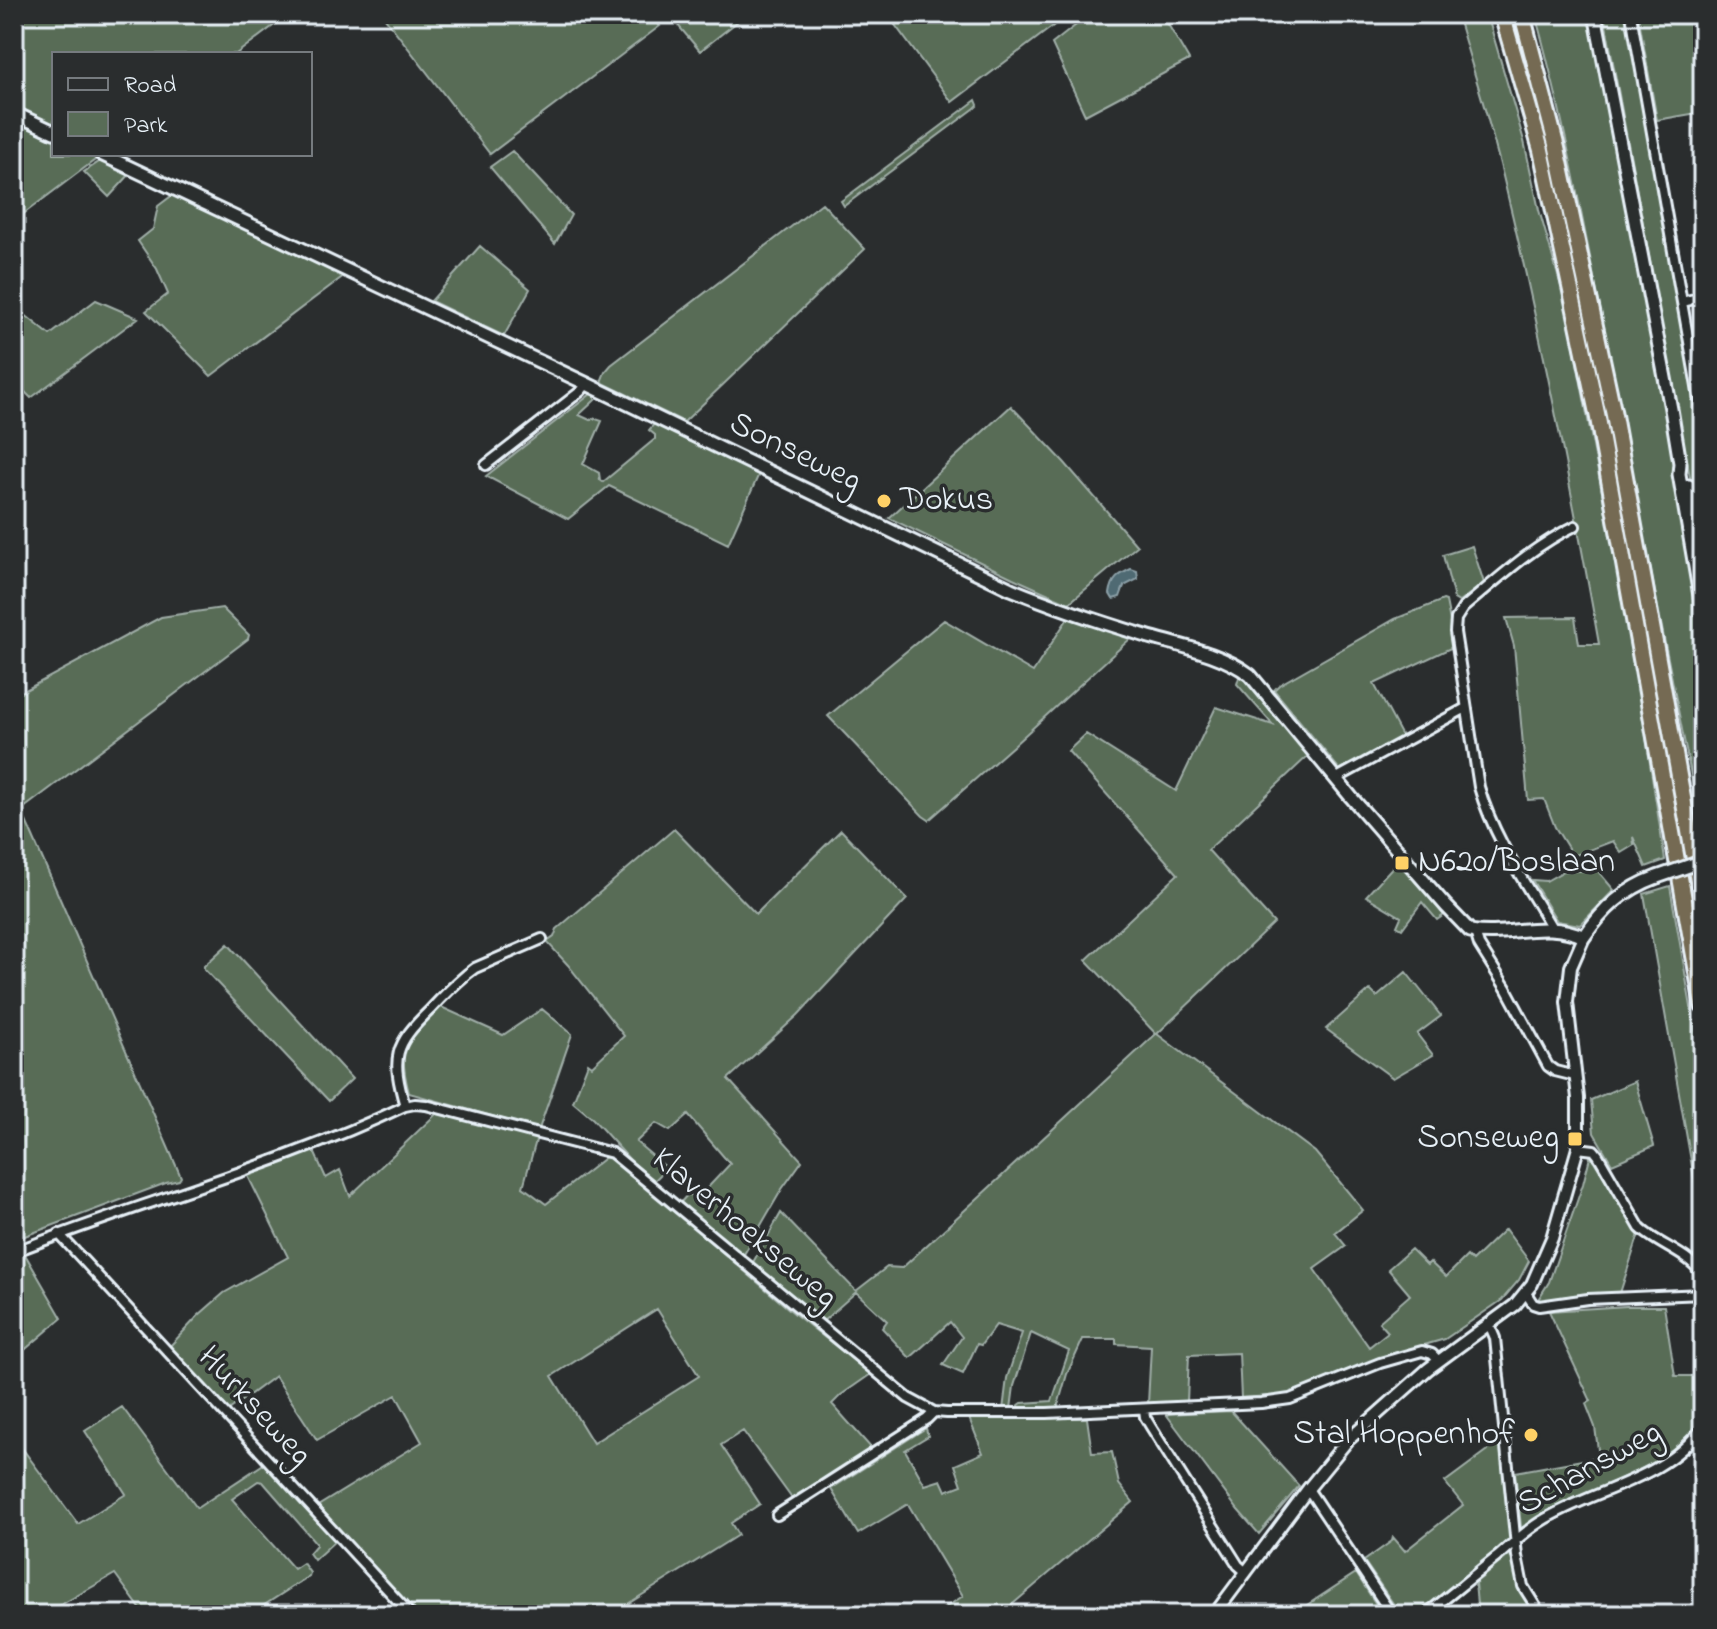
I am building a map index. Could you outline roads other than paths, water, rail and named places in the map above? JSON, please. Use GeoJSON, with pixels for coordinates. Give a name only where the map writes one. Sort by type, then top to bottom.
{"type":"FeatureCollection","features":[{"type":"Feature","properties":{"kind":"highway"},"geometry":{"type":"LineString","coordinates":[[1502,14],[1541,150],[1598,418],[1703,1006]]}},
{"type":"Feature","properties":{"kind":"highway"},"geometry":{"type":"LineString","coordinates":[[1522,14],[1557,148],[1614,415],[1703,909]]}},
{"type":"Feature","properties":{"kind":"main road"},"geometry":{"type":"LineString","coordinates":[[1595,14],[1680,463],[1686,473],[1703,613]]}},
{"type":"Feature","properties":{"kind":"main road"},"geometry":{"type":"LineString","coordinates":[[14,113],[52,131]]}},
{"type":"Feature","properties":{"kind":"main road","name":"Sonseweg"},"geometry":{"type":"LineString","coordinates":[[105,156],[1011,589],[1070,612],[1229,662],[1250,675],[1335,779],[1465,927],[1475,932]]}},
{"type":"Feature","properties":{"kind":"main road"},"geometry":{"type":"LineString","coordinates":[[1475,932],[1552,928],[1584,937],[1614,900],[1630,889],[1703,861]]}},
{"type":"Feature","properties":{"kind":"street"},"geometry":{"type":"LineString","coordinates":[[1631,14],[1703,421]]}},
{"type":"Feature","properties":{"kind":"street"},"geometry":{"type":"LineString","coordinates":[[1682,302],[1703,297]]}},
{"type":"Feature","properties":{"kind":"street"},"geometry":{"type":"LineString","coordinates":[[486,465],[587,384]]}},
{"type":"Feature","properties":{"kind":"street"},"geometry":{"type":"LineString","coordinates":[[1552,928],[1483,803],[1455,632],[1456,619],[1463,608],[1519,561],[1575,526]]}},
{"type":"Feature","properties":{"kind":"street"},"geometry":{"type":"LineString","coordinates":[[1335,779],[1466,708]]}},
{"type":"Feature","properties":{"kind":"street","name":"Sonseweg"},"geometry":{"type":"LineString","coordinates":[[1475,932],[1479,945],[1548,1066],[1575,1076]]}},
{"type":"Feature","properties":{"kind":"street"},"geometry":{"type":"LineString","coordinates":[[1214,1615],[1348,1440],[1439,1361],[1515,1305],[1540,1270],[1578,1148],[1580,1118],[1567,1002],[1571,967],[1584,937]]}},
{"type":"Feature","properties":{"kind":"street"},"geometry":{"type":"LineString","coordinates":[[405,1106],[398,1058],[404,1038],[411,1029],[467,974],[542,939]]}},
{"type":"Feature","properties":{"kind":"street","name":"Klaverhoekseweg"},"geometry":{"type":"LineString","coordinates":[[14,1252],[258,1166],[405,1106],[426,1105],[612,1153],[908,1398],[934,1412]]}},
{"type":"Feature","properties":{"kind":"street"},"geometry":{"type":"LineString","coordinates":[[1578,1148],[1594,1150],[1598,1155],[1640,1228],[1696,1265],[1703,1278]]}},
{"type":"Feature","properties":{"kind":"street","name":"Hurkseweg"},"geometry":{"type":"LineString","coordinates":[[59,1234],[411,1615]]}},
{"type":"Feature","properties":{"kind":"street"},"geometry":{"type":"LineString","coordinates":[[1526,1293],[1533,1304],[1539,1306],[1588,1299],[1703,1294]]}},
{"type":"Feature","properties":{"kind":"street"},"geometry":{"type":"LineString","coordinates":[[1489,1324],[1495,1338],[1517,1556],[1523,1586],[1541,1615]]}},
{"type":"Feature","properties":{"kind":"street"},"geometry":{"type":"LineString","coordinates":[[777,1515],[934,1412],[1047,1413],[1278,1402],[1380,1363],[1422,1351],[1432,1354],[1439,1361]]}},
{"type":"Feature","properties":{"kind":"street"},"geometry":{"type":"LineString","coordinates":[[1144,1409],[1151,1427],[1238,1565],[1246,1572]]}},
{"type":"Feature","properties":{"kind":"street","name":"Schansweg"},"geometry":{"type":"LineString","coordinates":[[1425,1615],[1531,1529],[1555,1514],[1655,1468],[1682,1449],[1703,1427]]}},
{"type":"Feature","properties":{"kind":"street"},"geometry":{"type":"LineString","coordinates":[[1308,1489],[1392,1615]]}},
{"type":"Feature","properties":{"kind":"water"},"geometry":{"type":"Polygon","coordinates":[[[1131,569],[1137,571],[1138,579],[1124,586],[1120,597],[1113,599],[1110,594],[1114,581],[1131,569]]]}},
{"type":"Feature","properties":{"kind":"place","name":"Dokus"},"geometry":{"type":"Point","coordinates":[884,501]}},
{"type":"Feature","properties":{"kind":"place","name":"N620/Boslaan"},"geometry":{"type":"Point","coordinates":[1402,863]}},
{"type":"Feature","properties":{"kind":"place","name":"Sonseweg"},"geometry":{"type":"Point","coordinates":[1575,1139]}},
{"type":"Feature","properties":{"kind":"place","name":"Stal Hoppenhof"},"geometry":{"type":"Point","coordinates":[1531,1435]}}]}
